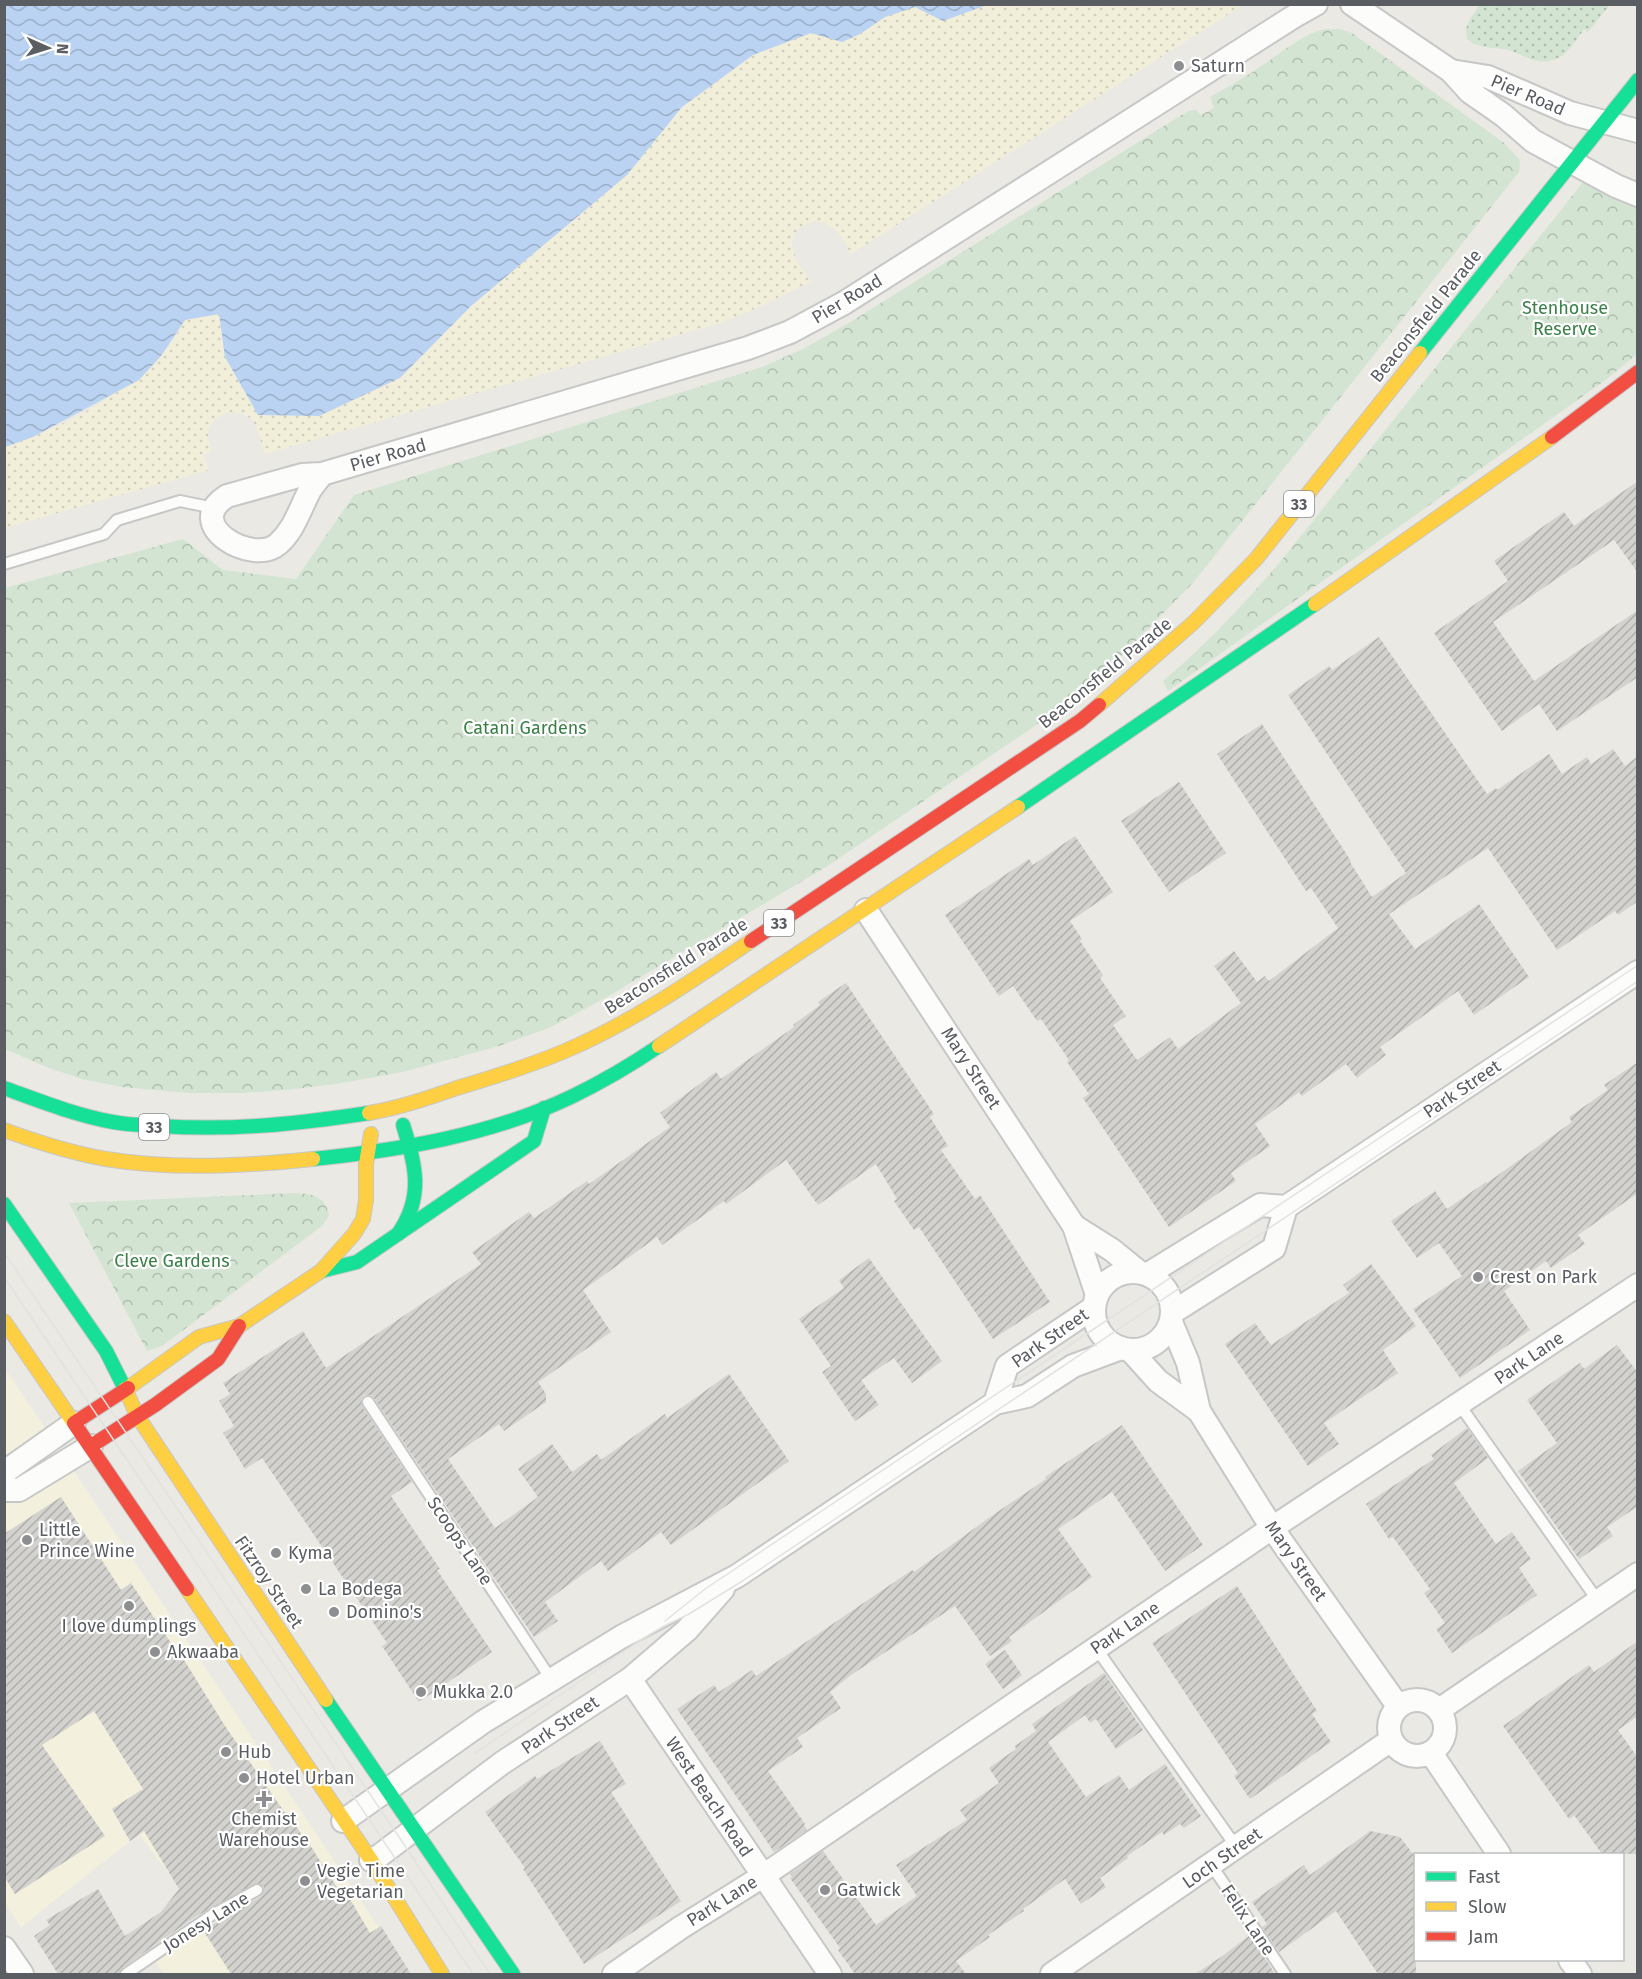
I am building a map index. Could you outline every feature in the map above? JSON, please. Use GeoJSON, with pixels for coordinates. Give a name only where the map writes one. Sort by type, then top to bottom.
{"type":"FeatureCollection","features":[{"type":"Feature","properties":{"kind":"main road","name":"Beaconsfield Parade"},"geometry":{"type":"LineString","coordinates":[[4,1088],[76,1114],[116,1123],[162,1127],[216,1129],[262,1127],[376,1112],[522,1068],[567,1050],[613,1028],[700,976],[1080,721],[1215,604],[1256,559],[1638,80]]}},
{"type":"Feature","properties":{"kind":"main road","name":"33"},"geometry":{"type":"LineString","coordinates":[[4,1130],[76,1152],[118,1161],[151,1164],[254,1164],[368,1153],[410,1145],[452,1136],[544,1108],[616,1074],[1150,720],[1487,483],[1638,372]]}},
{"type":"Feature","properties":{"kind":"main road"},"geometry":{"type":"LineString","coordinates":[[398,1107],[414,1166],[415,1199],[411,1215],[398,1234]]}},
{"type":"Feature","properties":{"kind":"main road"},"geometry":{"type":"LineString","coordinates":[[321,1271],[357,1262],[534,1141],[544,1108]]}},
{"type":"Feature","properties":{"kind":"main road"},"geometry":{"type":"LineString","coordinates":[[74,1423],[199,1337],[239,1326],[321,1271],[363,1219],[366,1207],[368,1153],[376,1112]]}},
{"type":"Feature","properties":{"kind":"main road","name":"Fitzroy Street"},"geometry":{"type":"LineString","coordinates":[[4,1204],[106,1351],[138,1417],[239,1571],[513,1974]]}},
{"type":"Feature","properties":{"kind":"main road"},"geometry":{"type":"LineString","coordinates":[[4,1321],[371,1860],[439,1973]]}},
{"type":"Feature","properties":{"kind":"main road"},"geometry":{"type":"LineString","coordinates":[[91,1446],[138,1417],[218,1359],[239,1326]]}},
{"type":"Feature","properties":{"kind":"street","name":"Pier Road"},"geometry":{"type":"LineString","coordinates":[[214,508],[227,496],[244,490],[302,475],[322,474],[748,348],[790,332],[854,297],[1316,4]]}},
{"type":"Feature","properties":{"kind":"street","name":"Pier Road"},"geometry":{"type":"LineString","coordinates":[[1352,4],[1451,71],[1470,92],[1503,115],[1533,141],[1616,186],[1638,195]]}},
{"type":"Feature","properties":{"kind":"street","name":"Pier Road"},"geometry":{"type":"LineString","coordinates":[[1451,71],[1496,80],[1570,113],[1638,131]]}},
{"type":"Feature","properties":{"kind":"street"},"geometry":{"type":"LineString","coordinates":[[214,508],[212,518],[216,531],[229,541],[240,546],[261,550],[271,549],[281,542],[292,528],[310,490],[322,474]]}},
{"type":"Feature","properties":{"kind":"street","name":"Mary Street"},"geometry":{"type":"LineString","coordinates":[[866,910],[1074,1226],[1095,1301]]}},
{"type":"Feature","properties":{"kind":"street","name":"Park Street"},"geometry":{"type":"LineString","coordinates":[[1286,1207],[1638,972]]}},
{"type":"Feature","properties":{"kind":"street"},"geometry":{"type":"LineString","coordinates":[[1143,1273],[1260,1205],[1286,1207],[1274,1248],[1172,1317]]}},
{"type":"Feature","properties":{"kind":"street","name":"Mary Street"},"geometry":{"type":"LineString","coordinates":[[1074,1226],[1143,1273]]}},
{"type":"Feature","properties":{"kind":"street"},"geometry":{"type":"LineString","coordinates":[[1126,1272],[1143,1273],[1155,1278],[1166,1289],[1172,1303],[1172,1317],[1165,1334],[1156,1343],[1144,1349],[1126,1350],[1112,1344],[1099,1331],[1095,1301],[1104,1284],[1114,1276],[1126,1272]]}},
{"type":"Feature","properties":{"kind":"street","name":"Park Lane"},"geometry":{"type":"LineString","coordinates":[[614,1974],[680,1928],[763,1876],[1272,1528],[1638,1285]]}},
{"type":"Feature","properties":{"kind":"street","name":"Park Street"},"geometry":{"type":"LineString","coordinates":[[995,1403],[1007,1366],[1095,1301]]}},
{"type":"Feature","properties":{"kind":"street","name":"Mary Street"},"geometry":{"type":"LineString","coordinates":[[1172,1317],[1188,1363],[1199,1411],[1272,1528],[1398,1706]]}},
{"type":"Feature","properties":{"kind":"street","name":"Mary Street"},"geometry":{"type":"LineString","coordinates":[[1126,1350],[1158,1381],[1199,1411]]}},
{"type":"Feature","properties":{"kind":"street","name":"Park Street"},"geometry":{"type":"LineString","coordinates":[[343,1821],[483,1722],[621,1637],[737,1576],[995,1403],[1027,1396],[1073,1366],[1126,1350]]}},
{"type":"Feature","properties":{"kind":"street"},"geometry":{"type":"LineString","coordinates":[[4,1478],[6,1471],[74,1423]]}},
{"type":"Feature","properties":{"kind":"street"},"geometry":{"type":"LineString","coordinates":[[4,1490],[19,1490],[91,1446]]}},
{"type":"Feature","properties":{"kind":"street","name":"Park Street"},"geometry":{"type":"LineString","coordinates":[[371,1860],[502,1763],[630,1679],[687,1630],[721,1590],[737,1576]]}},
{"type":"Feature","properties":{"kind":"street"},"geometry":{"type":"LineString","coordinates":[[1439,1710],[1598,1601],[1635,1582]]}},
{"type":"Feature","properties":{"kind":"street","name":"West Beach Road"},"geometry":{"type":"LineString","coordinates":[[630,1679],[830,1974]]}},
{"type":"Feature","properties":{"kind":"street"},"geometry":{"type":"LineString","coordinates":[[1415,1699],[1432,1704],[1439,1710],[1445,1723],[1444,1737],[1431,1753],[1412,1756],[1396,1748],[1388,1731],[1389,1722],[1398,1706],[1415,1699]]}},
{"type":"Feature","properties":{"kind":"street","name":"Loch Street"},"geometry":{"type":"LineString","coordinates":[[1052,1974],[1212,1866],[1391,1740]]}},
{"type":"Feature","properties":{"kind":"street"},"geometry":{"type":"LineString","coordinates":[[1431,1753],[1499,1853]]}},
{"type":"Feature","properties":{"kind":"street"},"geometry":{"type":"LineString","coordinates":[[4,1948],[22,1974]]}},
{"type":"Feature","properties":{"kind":"street"},"geometry":{"type":"LineString","coordinates":[[1571,1961],[1580,1974]]}},
{"type":"Feature","properties":{"kind":"lane"},"geometry":{"type":"LineString","coordinates":[[4,564],[104,534],[117,520],[180,501],[214,508]]}},
{"type":"Feature","properties":{"kind":"lane","name":"Scoops Lane"},"geometry":{"type":"LineString","coordinates":[[368,1402],[551,1679]]}},
{"type":"Feature","properties":{"kind":"lane"},"geometry":{"type":"LineString","coordinates":[[1459,1404],[1598,1601]]}},
{"type":"Feature","properties":{"kind":"lane"},"geometry":{"type":"LineString","coordinates":[[1096,1648],[1237,1848]]}},
{"type":"Feature","properties":{"kind":"lane","name":"Felix Lane"},"geometry":{"type":"LineString","coordinates":[[1212,1866],[1285,1974]]}},
{"type":"Feature","properties":{"kind":"lane","name":"Jonesy Lane"},"geometry":{"type":"LineString","coordinates":[[126,1974],[212,1915],[257,1890]]}},
{"type":"Feature","properties":{"kind":"shaded area"},"geometry":{"type":"Polygon","coordinates":[[[4,1367],[410,1974],[164,1974],[150,1953],[202,1917],[139,1834],[21,1927],[4,1901],[4,1367]]]}},
{"type":"Feature","properties":{"kind":"green space"},"geometry":{"type":"Polygon","coordinates":[[[1479,5],[1610,5],[1588,32],[1584,29],[1564,54],[1544,62],[1512,51],[1479,46],[1468,39],[1467,26],[1479,5]]]}},
{"type":"Feature","properties":{"kind":"green space","name":"Catani Gardens"},"geometry":{"type":"Polygon","coordinates":[[[1326,29],[1340,29],[1352,33],[1504,143],[1520,160],[1519,172],[1193,583],[1122,655],[1066,705],[826,867],[607,997],[549,1028],[499,1046],[403,1072],[336,1084],[243,1093],[190,1093],[121,1087],[82,1079],[5,1049],[5,588],[183,539],[223,570],[296,579],[354,495],[762,367],[805,348],[1188,111],[1196,110],[1201,115],[1214,108],[1210,97],[1308,35],[1326,29]]]}},
{"type":"Feature","properties":{"kind":"green space","name":"Stenhouse Reserve"},"geometry":{"type":"Polygon","coordinates":[[[1584,181],[1637,202],[1637,354],[1607,379],[1168,691],[1163,681],[1227,621],[1285,556],[1584,181]]]}},
{"type":"Feature","properties":{"kind":"green space","name":"Cleve Gardens"},"geometry":{"type":"Polygon","coordinates":[[[296,1193],[313,1195],[322,1200],[329,1216],[322,1226],[162,1346],[147,1351],[69,1203],[296,1193]]]}},
{"type":"Feature","properties":{"kind":"sand"},"geometry":{"type":"Polygon","coordinates":[[[987,5],[1243,5],[851,254],[841,237],[829,226],[816,221],[804,226],[793,239],[792,247],[799,264],[811,281],[744,314],[721,323],[265,454],[257,430],[250,418],[240,413],[224,414],[209,427],[208,438],[212,452],[204,455],[209,470],[5,528],[5,447],[46,431],[87,411],[125,386],[163,354],[185,320],[220,314],[225,357],[400,378],[471,306],[627,175],[682,107],[753,55],[811,33],[843,42],[860,34],[885,17],[915,7],[943,21],[987,5]]]}},
{"type":"Feature","properties":{"kind":"water"},"geometry":{"type":"Polygon","coordinates":[[[4,5],[987,5],[943,21],[915,7],[885,17],[860,34],[842,42],[811,33],[753,55],[682,107],[627,175],[471,306],[400,378],[319,416],[258,415],[225,357],[219,314],[185,320],[161,356],[139,380],[33,437],[5,447],[4,5]]]}},
{"type":"Feature","properties":{"kind":"building"},"geometry":{"type":"Polygon","coordinates":[[[1638,481],[1638,573],[1614,540],[1493,622],[1534,681],[1638,610],[1638,677],[1557,731],[1539,704],[1502,731],[1434,633],[1508,581],[1494,561],[1564,512],[1574,526],[1638,481]]]}},
{"type":"Feature","properties":{"kind":"building"},"geometry":{"type":"Polygon","coordinates":[[[1379,637],[1487,794],[1496,788],[1497,790],[1549,754],[1562,774],[1587,757],[1591,764],[1613,749],[1625,766],[1638,756],[1638,901],[1618,915],[1615,911],[1557,950],[1488,848],[1389,914],[1415,949],[1479,904],[1529,977],[1474,1015],[1458,991],[1380,1047],[1386,1055],[1357,1078],[1346,1064],[1302,1096],[1299,1092],[1255,1124],[1270,1146],[1231,1173],[1236,1181],[1169,1227],[1083,1098],[1089,1094],[1041,1019],[1037,1021],[1013,986],[999,996],[945,915],[1029,859],[1033,865],[1075,836],[1113,892],[1070,921],[1082,939],[1080,941],[1103,975],[1100,978],[1126,1016],[1113,1025],[1137,1060],[1170,1037],[1178,1049],[1241,1003],[1214,966],[1234,951],[1257,982],[1265,976],[1269,981],[1338,928],[1311,888],[1306,891],[1217,754],[1262,724],[1372,897],[1406,873],[1288,695],[1329,666],[1332,670],[1379,637]]]}},
{"type":"Feature","properties":{"kind":"building"},"geometry":{"type":"Polygon","coordinates":[[[1179,782],[1226,853],[1169,892],[1121,821],[1179,782]]]}},
{"type":"Feature","properties":{"kind":"building"},"geometry":{"type":"Polygon","coordinates":[[[846,983],[934,1114],[930,1117],[948,1146],[941,1150],[975,1199],[980,1195],[1050,1302],[993,1339],[919,1227],[914,1230],[894,1201],[897,1199],[876,1164],[818,1205],[786,1160],[726,1204],[724,1201],[662,1245],[657,1237],[583,1290],[611,1332],[538,1382],[546,1394],[546,1402],[504,1431],[499,1424],[448,1459],[495,1528],[538,1497],[518,1469],[552,1444],[572,1472],[597,1454],[601,1460],[665,1414],[667,1418],[729,1374],[789,1461],[671,1545],[661,1532],[608,1571],[601,1561],[545,1602],[558,1621],[534,1637],[374,1398],[371,1395],[364,1395],[361,1399],[362,1406],[412,1482],[391,1496],[492,1652],[419,1702],[382,1646],[387,1643],[262,1458],[245,1469],[223,1433],[234,1426],[219,1401],[230,1394],[223,1383],[303,1331],[326,1368],[481,1264],[472,1252],[529,1212],[534,1218],[587,1181],[589,1184],[670,1127],[660,1113],[716,1072],[721,1079],[794,1027],[793,1025],[820,1005],[818,1002],[846,983]]]}},
{"type":"Feature","properties":{"kind":"building"},"geometry":{"type":"Polygon","coordinates":[[[1638,1062],[1638,1193],[1578,1235],[1585,1244],[1551,1268],[1546,1261],[1504,1291],[1530,1330],[1460,1378],[1413,1309],[1462,1276],[1439,1243],[1417,1258],[1391,1221],[1435,1191],[1447,1209],[1572,1122],[1569,1117],[1608,1090],[1604,1085],[1638,1062]]]}},
{"type":"Feature","properties":{"kind":"building"},"geometry":{"type":"Polygon","coordinates":[[[869,1258],[942,1361],[912,1383],[894,1358],[861,1380],[879,1405],[855,1421],[822,1372],[831,1366],[799,1319],[844,1288],[839,1280],[869,1258]]]}},
{"type":"Feature","properties":{"kind":"building"},"geometry":{"type":"Polygon","coordinates":[[[1371,1264],[1416,1326],[1383,1350],[1398,1373],[1324,1423],[1339,1444],[1308,1466],[1225,1344],[1255,1323],[1271,1345],[1349,1293],[1343,1285],[1371,1264]]]}},
{"type":"Feature","properties":{"kind":"building"},"geometry":{"type":"Polygon","coordinates":[[[1617,1345],[1638,1373],[1638,1506],[1607,1527],[1613,1536],[1579,1559],[1518,1471],[1557,1443],[1527,1400],[1580,1363],[1584,1369],[1617,1345]]]}},
{"type":"Feature","properties":{"kind":"building"},"geometry":{"type":"Polygon","coordinates":[[[1122,1425],[1203,1545],[1165,1571],[1112,1492],[1058,1529],[1092,1577],[1009,1637],[1012,1641],[990,1656],[955,1606],[851,1675],[830,1692],[841,1708],[797,1738],[803,1747],[768,1771],[807,1830],[774,1852],[677,1709],[714,1685],[719,1692],[752,1670],[756,1676],[912,1570],[914,1572],[1046,1479],[1045,1477],[1122,1425]]]}},
{"type":"Feature","properties":{"kind":"building"},"geometry":{"type":"Polygon","coordinates":[[[1467,1428],[1488,1458],[1454,1483],[1496,1544],[1512,1532],[1531,1559],[1519,1568],[1537,1595],[1452,1653],[1436,1629],[1445,1623],[1424,1593],[1430,1589],[1393,1537],[1389,1539],[1366,1504],[1434,1459],[1431,1455],[1467,1428]]]}},
{"type":"Feature","properties":{"kind":"building"},"geometry":{"type":"Polygon","coordinates":[[[61,1497],[121,1590],[131,1583],[184,1660],[225,1726],[310,1845],[343,1897],[347,1894],[370,1933],[381,1926],[411,1974],[231,1974],[203,1930],[261,1896],[264,1887],[257,1883],[195,1917],[122,1968],[119,1974],[58,1974],[34,1936],[50,1925],[46,1920],[98,1889],[125,1936],[161,1912],[179,1889],[144,1831],[130,1841],[112,1809],[143,1789],[94,1711],[42,1745],[105,1836],[15,1894],[4,1876],[4,1534],[61,1497]]]}},
{"type":"Feature","properties":{"kind":"building"},"geometry":{"type":"Polygon","coordinates":[[[1237,1586],[1317,1711],[1312,1714],[1331,1742],[1250,1799],[1234,1776],[1238,1773],[1152,1643],[1237,1586]]]}},
{"type":"Feature","properties":{"kind":"building"},"geometry":{"type":"Polygon","coordinates":[[[1638,1641],[1638,1716],[1618,1730],[1638,1758],[1638,1854],[1601,1853],[1574,1815],[1569,1819],[1503,1726],[1589,1665],[1594,1672],[1638,1641]]]}},
{"type":"Feature","properties":{"kind":"building"},"geometry":{"type":"Polygon","coordinates":[[[1005,1650],[1022,1675],[1003,1689],[985,1664],[1005,1650]]]}},
{"type":"Feature","properties":{"kind":"building"},"geometry":{"type":"Polygon","coordinates":[[[1104,1673],[1143,1730],[1116,1749],[1096,1719],[1090,1723],[1085,1715],[1048,1742],[1086,1797],[1119,1775],[1129,1790],[1165,1764],[1201,1816],[1184,1828],[1180,1824],[1164,1835],[1162,1832],[1127,1856],[1128,1858],[1100,1878],[1106,1887],[1081,1904],[1065,1879],[956,1961],[966,1974],[855,1974],[838,1950],[840,1948],[790,1878],[792,1877],[790,1874],[823,1851],[876,1925],[917,1896],[896,1865],[967,1820],[960,1810],[999,1783],[989,1768],[1036,1731],[1032,1724],[1104,1673]]]}},
{"type":"Feature","properties":{"kind":"building"},"geometry":{"type":"Polygon","coordinates":[[[600,1741],[626,1784],[611,1792],[681,1901],[584,1964],[523,1869],[525,1868],[485,1812],[535,1776],[537,1779],[600,1741]]]}},
{"type":"Feature","properties":{"kind":"building"},"geometry":{"type":"Polygon","coordinates":[[[1370,1831],[1400,1837],[1414,1855],[1416,1974],[1378,1974],[1336,1911],[1279,1952],[1262,1927],[1267,1924],[1252,1902],[1304,1865],[1310,1875],[1370,1831]]]}},
{"type":"Feature","properties":{"kind":"building"},"geometry":{"type":"Polygon","coordinates":[[[1250,1935],[1275,1974],[1195,1974],[1221,1957],[1250,1935]]]}},
{"type":"Feature","properties":{"kind":"tram line"},"geometry":{"type":"LineString","coordinates":[[665,1621],[705,1589],[1638,965]]}},
{"type":"Feature","properties":{"kind":"tram line"},"geometry":{"type":"LineString","coordinates":[[474,1754],[639,1641],[744,1580],[1638,981]]}},
{"type":"Feature","properties":{"kind":"tram line"},"geometry":{"type":"LineString","coordinates":[[4,1252],[490,1974]]}},
{"type":"Feature","properties":{"kind":"tram line"},"geometry":{"type":"LineString","coordinates":[[4,1277],[473,1974]]}},
{"type":"Feature","properties":{"kind":"traffic: fast"},"geometry":{"type":"LineString","coordinates":[[1420,353],[1638,80]]}},
{"type":"Feature","properties":{"kind":"traffic: fast"},"geometry":{"type":"LineString","coordinates":[[1018,807],[1315,604]]}},
{"type":"Feature","properties":{"kind":"traffic: fast"},"geometry":{"type":"LineString","coordinates":[[313,1159],[379,1151],[445,1139],[509,1121],[571,1097],[659,1046]]}},
{"type":"Feature","properties":{"kind":"traffic: fast"},"geometry":{"type":"LineString","coordinates":[[4,1088],[85,1116],[136,1125],[238,1127],[369,1113]]}},
{"type":"Feature","properties":{"kind":"traffic: fast"},"geometry":{"type":"LineString","coordinates":[[321,1271],[357,1262],[534,1141],[544,1108]]}},
{"type":"Feature","properties":{"kind":"traffic: fast"},"geometry":{"type":"LineString","coordinates":[[398,1234],[412,1207],[415,1181],[414,1167],[403,1125]]}},
{"type":"Feature","properties":{"kind":"traffic: fast"},"geometry":{"type":"LineString","coordinates":[[4,1204],[106,1351],[125,1389]]}},
{"type":"Feature","properties":{"kind":"traffic: fast"},"geometry":{"type":"LineString","coordinates":[[326,1700],[513,1974]]}},
{"type":"Feature","properties":{"kind":"traffic: slow"},"geometry":{"type":"LineString","coordinates":[[1099,705],[1193,623],[1256,559],[1420,353]]}},
{"type":"Feature","properties":{"kind":"traffic: slow"},"geometry":{"type":"LineString","coordinates":[[1315,604],[1552,437]]}},
{"type":"Feature","properties":{"kind":"traffic: slow"},"geometry":{"type":"LineString","coordinates":[[659,1046],[1018,807]]}},
{"type":"Feature","properties":{"kind":"traffic: slow"},"geometry":{"type":"LineString","coordinates":[[369,1113],[424,1099],[512,1071],[590,1040],[684,986],[751,941]]}},
{"type":"Feature","properties":{"kind":"traffic: slow"},"geometry":{"type":"LineString","coordinates":[[4,1130],[42,1143],[106,1159],[157,1165],[210,1166],[313,1159]]}},
{"type":"Feature","properties":{"kind":"traffic: slow"},"geometry":{"type":"LineString","coordinates":[[128,1388],[199,1337],[239,1326],[321,1271],[354,1234],[363,1219],[366,1200],[366,1164],[371,1134]]}},
{"type":"Feature","properties":{"kind":"traffic: slow"},"geometry":{"type":"LineString","coordinates":[[4,1321],[74,1423]]}},
{"type":"Feature","properties":{"kind":"traffic: slow"},"geometry":{"type":"LineString","coordinates":[[125,1389],[138,1417],[326,1700]]}},
{"type":"Feature","properties":{"kind":"traffic: slow"},"geometry":{"type":"LineString","coordinates":[[187,1589],[371,1860],[442,1974]]}},
{"type":"Feature","properties":{"kind":"traffic: jam"},"geometry":{"type":"LineString","coordinates":[[1552,437],[1638,372]]}},
{"type":"Feature","properties":{"kind":"traffic: jam"},"geometry":{"type":"LineString","coordinates":[[751,941],[1080,721],[1099,705]]}},
{"type":"Feature","properties":{"kind":"traffic: jam"},"geometry":{"type":"LineString","coordinates":[[91,1446],[155,1405],[218,1359],[239,1326]]}},
{"type":"Feature","properties":{"kind":"traffic: jam"},"geometry":{"type":"LineString","coordinates":[[128,1388],[74,1423],[187,1589]]}},
{"type":"Feature","properties":{"kind":"place","name":"Saturn"},"geometry":{"type":"Point","coordinates":[1179,66]}},
{"type":"Feature","properties":{"kind":"place","name":"Crest on Park"},"geometry":{"type":"Point","coordinates":[1478,1277]}},
{"type":"Feature","properties":{"kind":"place","name":"Little Prince Wine"},"geometry":{"type":"Point","coordinates":[27,1540]}},
{"type":"Feature","properties":{"kind":"place","name":"Kyma"},"geometry":{"type":"Point","coordinates":[276,1553]}},
{"type":"Feature","properties":{"kind":"place","name":"La Bodega"},"geometry":{"type":"Point","coordinates":[306,1589]}},
{"type":"Feature","properties":{"kind":"place","name":"I love dumplings"},"geometry":{"type":"Point","coordinates":[129,1606]}},
{"type":"Feature","properties":{"kind":"place","name":"Domino's"},"geometry":{"type":"Point","coordinates":[334,1612]}},
{"type":"Feature","properties":{"kind":"place","name":"Akwaaba"},"geometry":{"type":"Point","coordinates":[155,1652]}},
{"type":"Feature","properties":{"kind":"place","name":"Mukka 2.0"},"geometry":{"type":"Point","coordinates":[421,1692]}},
{"type":"Feature","properties":{"kind":"place","name":"Hub"},"geometry":{"type":"Point","coordinates":[226,1752]}},
{"type":"Feature","properties":{"kind":"place","name":"Hotel Urban"},"geometry":{"type":"Point","coordinates":[244,1778]}},
{"type":"Feature","properties":{"kind":"place","name":"Chemist Warehouse"},"geometry":{"type":"Point","coordinates":[264,1799]}},
{"type":"Feature","properties":{"kind":"place","name":"Vegie Time Vegetarian"},"geometry":{"type":"Point","coordinates":[305,1881]}},
{"type":"Feature","properties":{"kind":"place","name":"Gatwick"},"geometry":{"type":"Point","coordinates":[825,1890]}}]}
